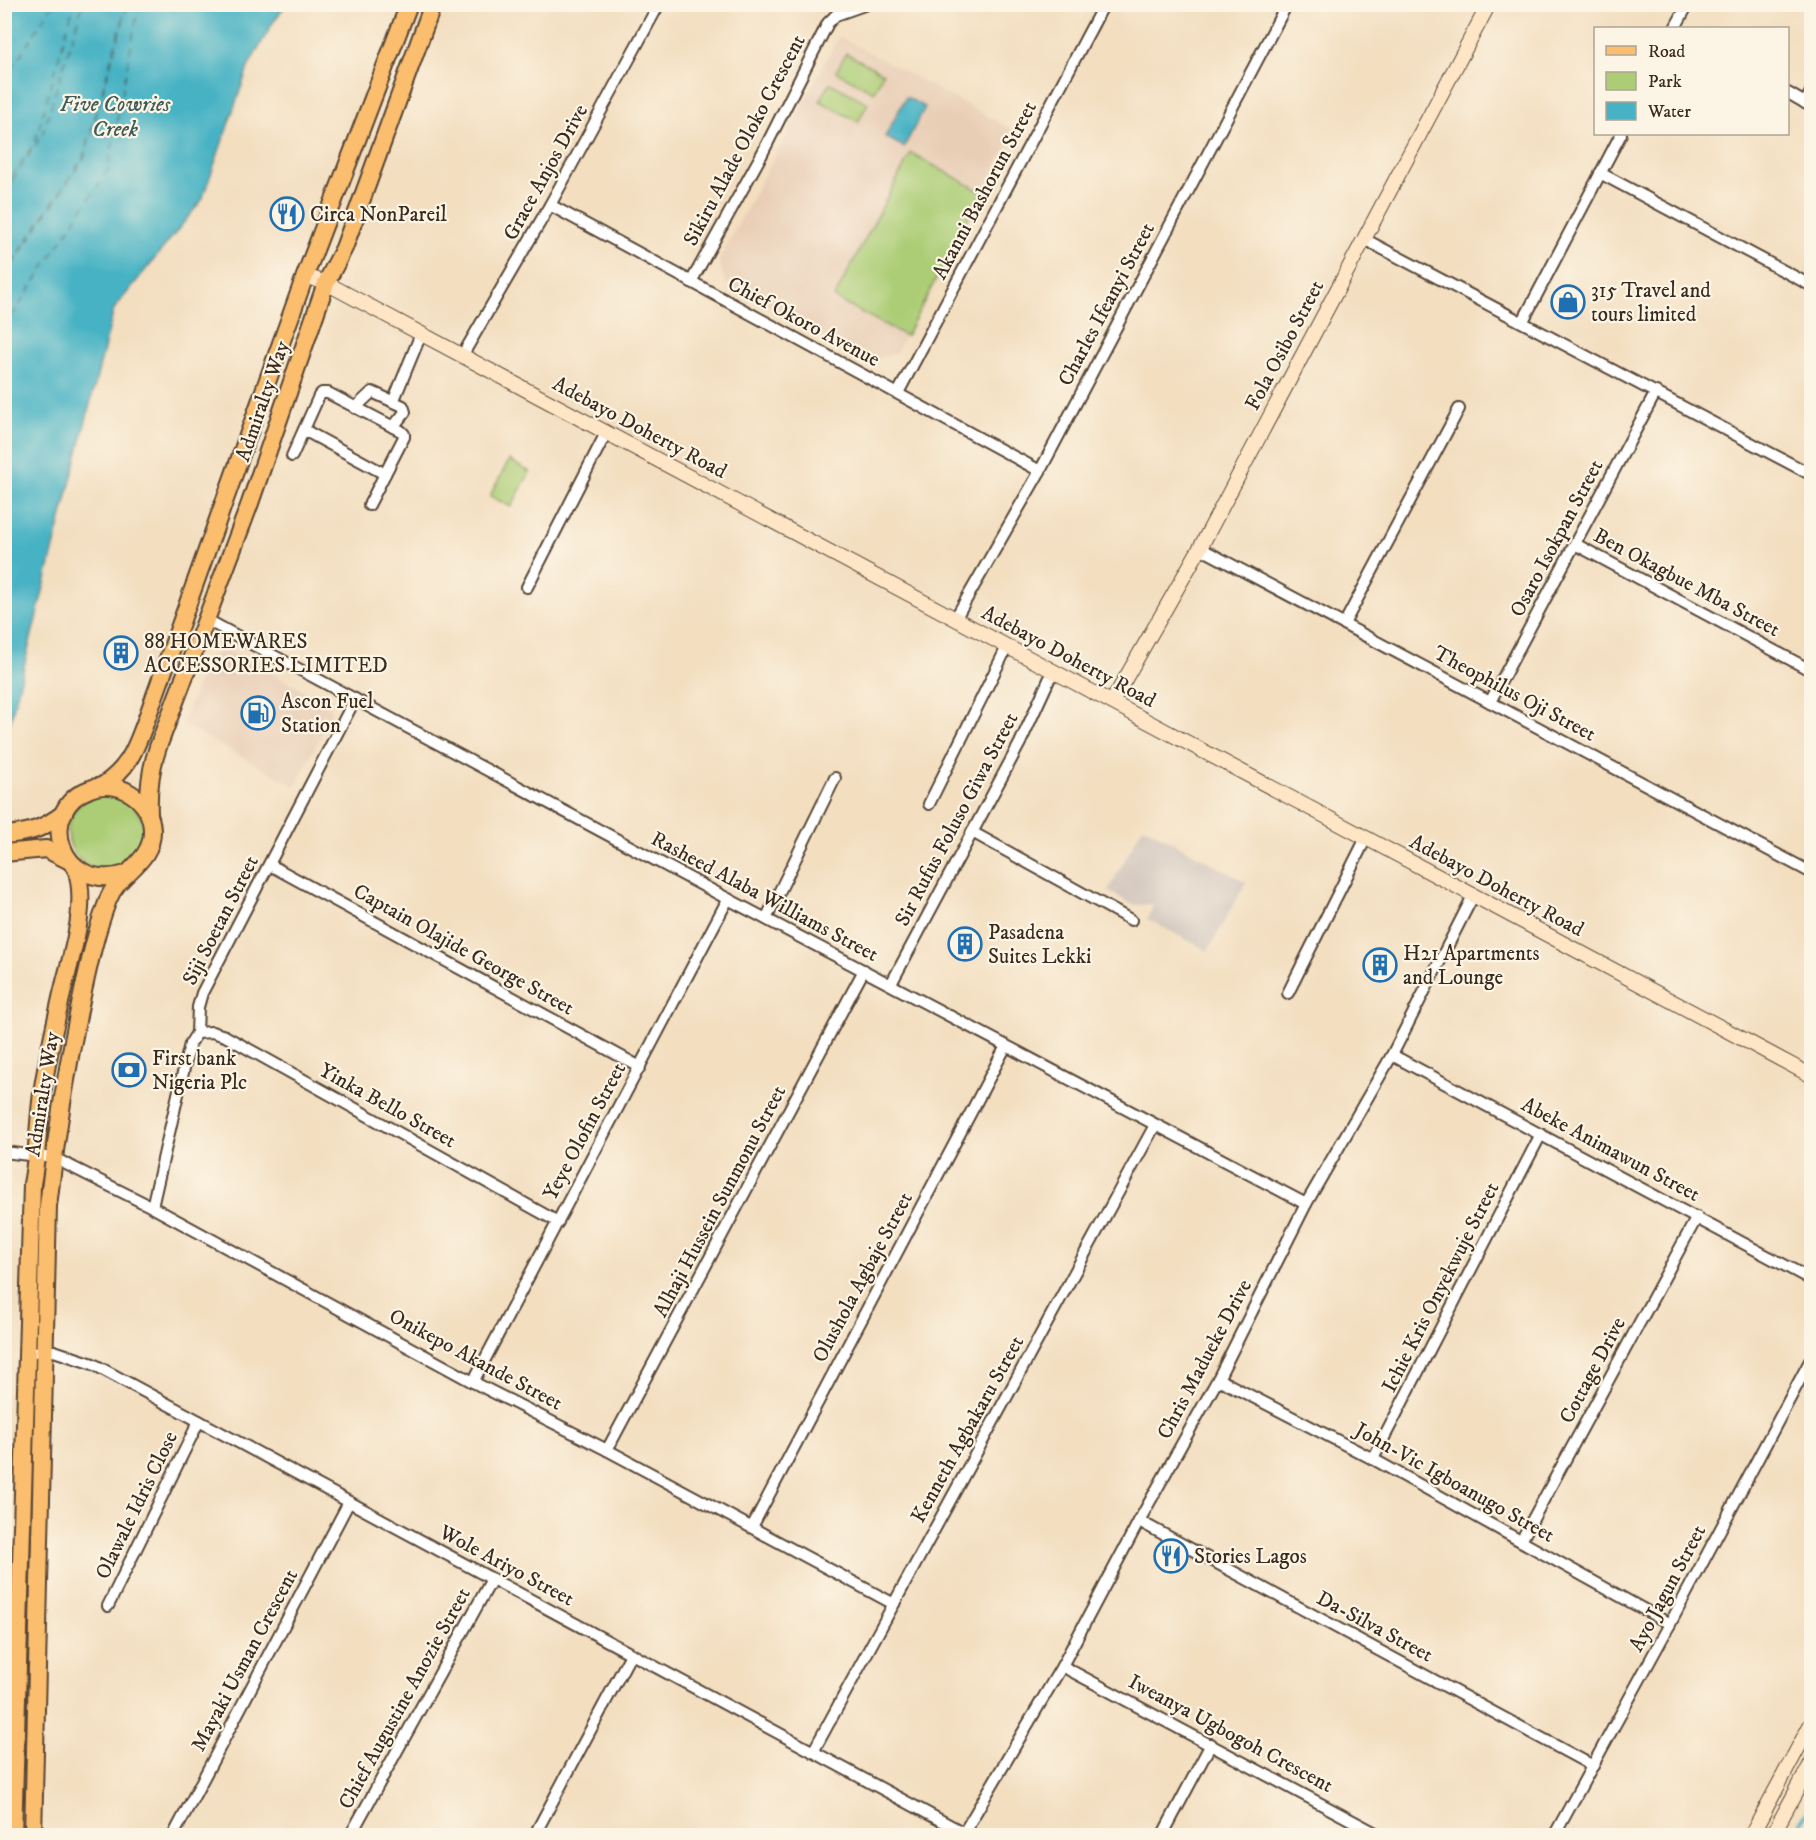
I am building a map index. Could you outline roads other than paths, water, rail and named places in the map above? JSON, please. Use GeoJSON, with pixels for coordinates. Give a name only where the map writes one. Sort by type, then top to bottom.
{"type":"FeatureCollection","features":[{"type":"Feature","properties":{"kind":"main road","name":"Admiralty Way"},"geometry":{"type":"LineString","coordinates":[[102,786],[113,779],[133,756],[141,736],[304,276],[409,4]]}},
{"type":"Feature","properties":{"kind":"main road","name":"Admiralty Way"},"geometry":{"type":"LineString","coordinates":[[149,815],[148,788],[153,763],[249,506],[326,283],[344,248],[433,4]]}},
{"type":"Feature","properties":{"kind":"main road"},"geometry":{"type":"LineString","coordinates":[[4,835],[46,849],[87,875],[113,878],[126,874],[137,866],[148,849],[152,829],[149,815],[142,803],[130,793],[117,787],[102,786],[79,794],[70,803],[60,825],[62,849],[72,864]]}},
{"type":"Feature","properties":{"kind":"main road"},"geometry":{"type":"LineString","coordinates":[[4,852],[24,842],[64,813]]}},
{"type":"Feature","properties":{"kind":"main road","name":"Admiralty Way"},"geometry":{"type":"LineString","coordinates":[[33,1836],[48,1206],[42,1095],[55,1022],[80,909],[81,887],[72,864]]}},
{"type":"Feature","properties":{"kind":"main road","name":"Admiralty Way"},"geometry":{"type":"LineString","coordinates":[[14,1836],[10,1730],[32,1184],[45,1157],[59,1112],[95,938],[110,895],[126,874]]}},
{"type":"Feature","properties":{"kind":"street","name":"Grace Anjos Drive"},"geometry":{"type":"LineString","coordinates":[[462,356],[550,206],[659,4]]}},
{"type":"Feature","properties":{"kind":"street","name":"Sikiru Alade Oloko Crescent"},"geometry":{"type":"LineString","coordinates":[[691,282],[762,154],[828,23],[836,15],[867,4]]}},
{"type":"Feature","properties":{"kind":"street","name":"Akanni Bashorun Street"},"geometry":{"type":"LineString","coordinates":[[898,393],[1104,4]]}},
{"type":"Feature","properties":{"kind":"street","name":"Charles Ifeanyi Street"},"geometry":{"type":"LineString","coordinates":[[955,619],[1040,471],[1287,4]]}},
{"type":"Feature","properties":{"kind":"street","name":"Fola Osibo Street"},"geometry":{"type":"LineString","coordinates":[[1112,702],[1200,548],[1489,4]]}},
{"type":"Feature","properties":{"kind":"street"},"geometry":{"type":"LineString","coordinates":[[1676,27],[1688,4]]}},
{"type":"Feature","properties":{"kind":"street"},"geometry":{"type":"LineString","coordinates":[[1789,94],[1808,105],[1812,90]]}},
{"type":"Feature","properties":{"kind":"street"},"geometry":{"type":"LineString","coordinates":[[1523,321],[1620,135]]}},
{"type":"Feature","properties":{"kind":"street"},"geometry":{"type":"LineString","coordinates":[[1600,173],[1812,285]]}},
{"type":"Feature","properties":{"kind":"street","name":"Chief Okoro Avenue"},"geometry":{"type":"LineString","coordinates":[[550,206],[1040,471]]}},
{"type":"Feature","properties":{"kind":"street"},"geometry":{"type":"LineString","coordinates":[[1364,239],[1812,475]]}},
{"type":"Feature","properties":{"kind":"street","name":"Adebayo Doherty Road"},"geometry":{"type":"LineString","coordinates":[[304,276],[326,283],[1812,1076]]}},
{"type":"Feature","properties":{"kind":"street"},"geometry":{"type":"LineString","coordinates":[[393,402],[421,334]]}},
{"type":"Feature","properties":{"kind":"street"},"geometry":{"type":"LineString","coordinates":[[355,408],[372,392],[393,402],[406,409],[393,427]]}},
{"type":"Feature","properties":{"kind":"street","name":"Osaro Isokpan Street"},"geometry":{"type":"LineString","coordinates":[[1490,702],[1656,392]]}},
{"type":"Feature","properties":{"kind":"street"},"geometry":{"type":"LineString","coordinates":[[292,456],[322,393],[328,393],[393,427],[404,434],[404,437],[369,505]]}},
{"type":"Feature","properties":{"kind":"street"},"geometry":{"type":"LineString","coordinates":[[1344,624],[1459,409]]}},
{"type":"Feature","properties":{"kind":"street"},"geometry":{"type":"LineString","coordinates":[[304,430],[385,474]]}},
{"type":"Feature","properties":{"kind":"street"},"geometry":{"type":"LineString","coordinates":[[527,587],[606,433]]}},
{"type":"Feature","properties":{"kind":"street","name":"Ben Okagbue Mba Street"},"geometry":{"type":"LineString","coordinates":[[1575,544],[1812,671]]}},
{"type":"Feature","properties":{"kind":"street","name":"Theophilus Oji Street"},"geometry":{"type":"LineString","coordinates":[[1200,548],[1812,873]]}},
{"type":"Feature","properties":{"kind":"street","name":"Rasheed Alaba Williams Street"},"geometry":{"type":"LineString","coordinates":[[207,620],[728,899],[1306,1204]]}},
{"type":"Feature","properties":{"kind":"street"},"geometry":{"type":"LineString","coordinates":[[929,804],[1007,647]]}},
{"type":"Feature","properties":{"kind":"street","name":"Sir Rufus Foluso Giwa Street"},"geometry":{"type":"LineString","coordinates":[[891,984],[1020,743],[1053,671]]}},
{"type":"Feature","properties":{"kind":"street","name":"Siji Soetan Street"},"geometry":{"type":"LineString","coordinates":[[152,1207],[184,1064],[190,1044],[197,1034],[198,1007],[202,993],[355,699]]}},
{"type":"Feature","properties":{"kind":"street"},"geometry":{"type":"LineString","coordinates":[[766,919],[835,778]]}},
{"type":"Feature","properties":{"kind":"street"},"geometry":{"type":"LineString","coordinates":[[972,832],[1131,920]]}},
{"type":"Feature","properties":{"kind":"street"},"geometry":{"type":"LineString","coordinates":[[1288,993],[1366,838]]}},
{"type":"Feature","properties":{"kind":"street","name":"Captain Olajide George Street"},"geometry":{"type":"LineString","coordinates":[[270,865],[640,1067]]}},
{"type":"Feature","properties":{"kind":"street","name":"Chris Madueke Drive"},"geometry":{"type":"LineString","coordinates":[[963,1834],[1062,1666],[1218,1379],[1306,1204],[1392,1055],[1473,896]]}},
{"type":"Feature","properties":{"kind":"street","name":"Yeye Olofin Street"},"geometry":{"type":"LineString","coordinates":[[473,1382],[728,899]]}},
{"type":"Feature","properties":{"kind":"street","name":"Alhaji Hussein Sunmonu Street"},"geometry":{"type":"LineString","coordinates":[[607,1450],[864,970]]}},
{"type":"Feature","properties":{"kind":"street","name":"Yinka Bello Street"},"geometry":{"type":"LineString","coordinates":[[197,1034],[212,1032],[225,1036],[558,1222]]}},
{"type":"Feature","properties":{"kind":"street","name":"Olushola Agbaje Street"},"geometry":{"type":"LineString","coordinates":[[752,1527],[1006,1046]]}},
{"type":"Feature","properties":{"kind":"street","name":"Abeke Animawun Street"},"geometry":{"type":"LineString","coordinates":[[1392,1055],[1812,1280]]}},
{"type":"Feature","properties":{"kind":"street","name":"Kenneth Agbakaru Street"},"geometry":{"type":"LineString","coordinates":[[813,1752],[1155,1125]]}},
{"type":"Feature","properties":{"kind":"street","name":"Ichie Kris Onyekwuje Street"},"geometry":{"type":"LineString","coordinates":[[1373,1459],[1541,1134]]}},
{"type":"Feature","properties":{"kind":"street","name":"Onikepo Akande Street"},"geometry":{"type":"LineString","coordinates":[[4,1152],[45,1157],[152,1207],[473,1382],[607,1450],[894,1604]]}},
{"type":"Feature","properties":{"kind":"street","name":"Cottage Drive"},"geometry":{"type":"LineString","coordinates":[[1521,1541],[1697,1217]]}},
{"type":"Feature","properties":{"kind":"street","name":"Wole Ariyo Street"},"geometry":{"type":"LineString","coordinates":[[27,1352],[45,1350],[64,1353],[93,1364],[963,1834]]}},
{"type":"Feature","properties":{"kind":"street","name":"Ayo Jagun Street"},"geometry":{"type":"LineString","coordinates":[[1554,1836],[1812,1357]]}},
{"type":"Feature","properties":{"kind":"street","name":"John-Vic Igboanugo Street"},"geometry":{"type":"LineString","coordinates":[[1218,1379],[1373,1459],[1670,1624]]}},
{"type":"Feature","properties":{"kind":"street","name":"Olawale Idris Close"},"geometry":{"type":"LineString","coordinates":[[108,1606],[200,1421]]}},
{"type":"Feature","properties":{"kind":"street","name":"Mayaki Usman Crescent"},"geometry":{"type":"LineString","coordinates":[[173,1836],[350,1502]]}},
{"type":"Feature","properties":{"kind":"street","name":"Da-Silva Street"},"geometry":{"type":"LineString","coordinates":[[1139,1521],[1593,1766]]}},
{"type":"Feature","properties":{"kind":"street","name":"Chief Augustine Anozie Street"},"geometry":{"type":"LineString","coordinates":[[350,1836],[492,1579]]}},
{"type":"Feature","properties":{"kind":"street"},"geometry":{"type":"LineString","coordinates":[[534,1836],[632,1654]]}},
{"type":"Feature","properties":{"kind":"street","name":"Iweanya Ugbogoh Crescent"},"geometry":{"type":"LineString","coordinates":[[1062,1666],[1381,1836]]}},
{"type":"Feature","properties":{"kind":"street"},"geometry":{"type":"LineString","coordinates":[[1751,1836],[1812,1722]]}},
{"type":"Feature","properties":{"kind":"street"},"geometry":{"type":"LineString","coordinates":[[1162,1836],[1211,1744]]}},
{"type":"Feature","properties":{"kind":"street"},"geometry":{"type":"LineString","coordinates":[[1773,1836],[1812,1762]]}},
{"type":"Feature","properties":{"kind":"water","name":"Five Cowries Creek"},"geometry":{"type":"Polygon","coordinates":[[[5,4],[286,5],[274,21],[249,65],[202,200],[114,309],[5,742],[5,4]]]}},
{"type":"Feature","properties":{"kind":"water"},"geometry":{"type":"Polygon","coordinates":[[[906,97],[925,107],[904,147],[885,137],[906,97]]]}},
{"type":"Feature","properties":{"kind":"waterway"},"geometry":{"type":"LineString","coordinates":[[1794,1836],[1812,1803]]}},
{"type":"Feature","properties":{"kind":"place","name":"Circa NonPareil"},"geometry":{"type":"Point","coordinates":[287,214]}},
{"type":"Feature","properties":{"kind":"place","name":"315 Travel and tours limited"},"geometry":{"type":"Point","coordinates":[1568,302]}},
{"type":"Feature","properties":{"kind":"place","name":"88 HOMEWARES ACCESSORIES LIMITED"},"geometry":{"type":"Point","coordinates":[121,653]}},
{"type":"Feature","properties":{"kind":"place","name":"Ascon Fuel Station"},"geometry":{"type":"Point","coordinates":[258,713]}},
{"type":"Feature","properties":{"kind":"place","name":"Pasadena Suites Lekki"},"geometry":{"type":"Point","coordinates":[965,944]}},
{"type":"Feature","properties":{"kind":"place","name":"H21 Apartments and Lounge"},"geometry":{"type":"Point","coordinates":[1380,965]}},
{"type":"Feature","properties":{"kind":"place","name":"First bank Nigeria Plc"},"geometry":{"type":"Point","coordinates":[129,1070]}},
{"type":"Feature","properties":{"kind":"place","name":"Stories Lagos"},"geometry":{"type":"Point","coordinates":[1171,1556]}}]}
